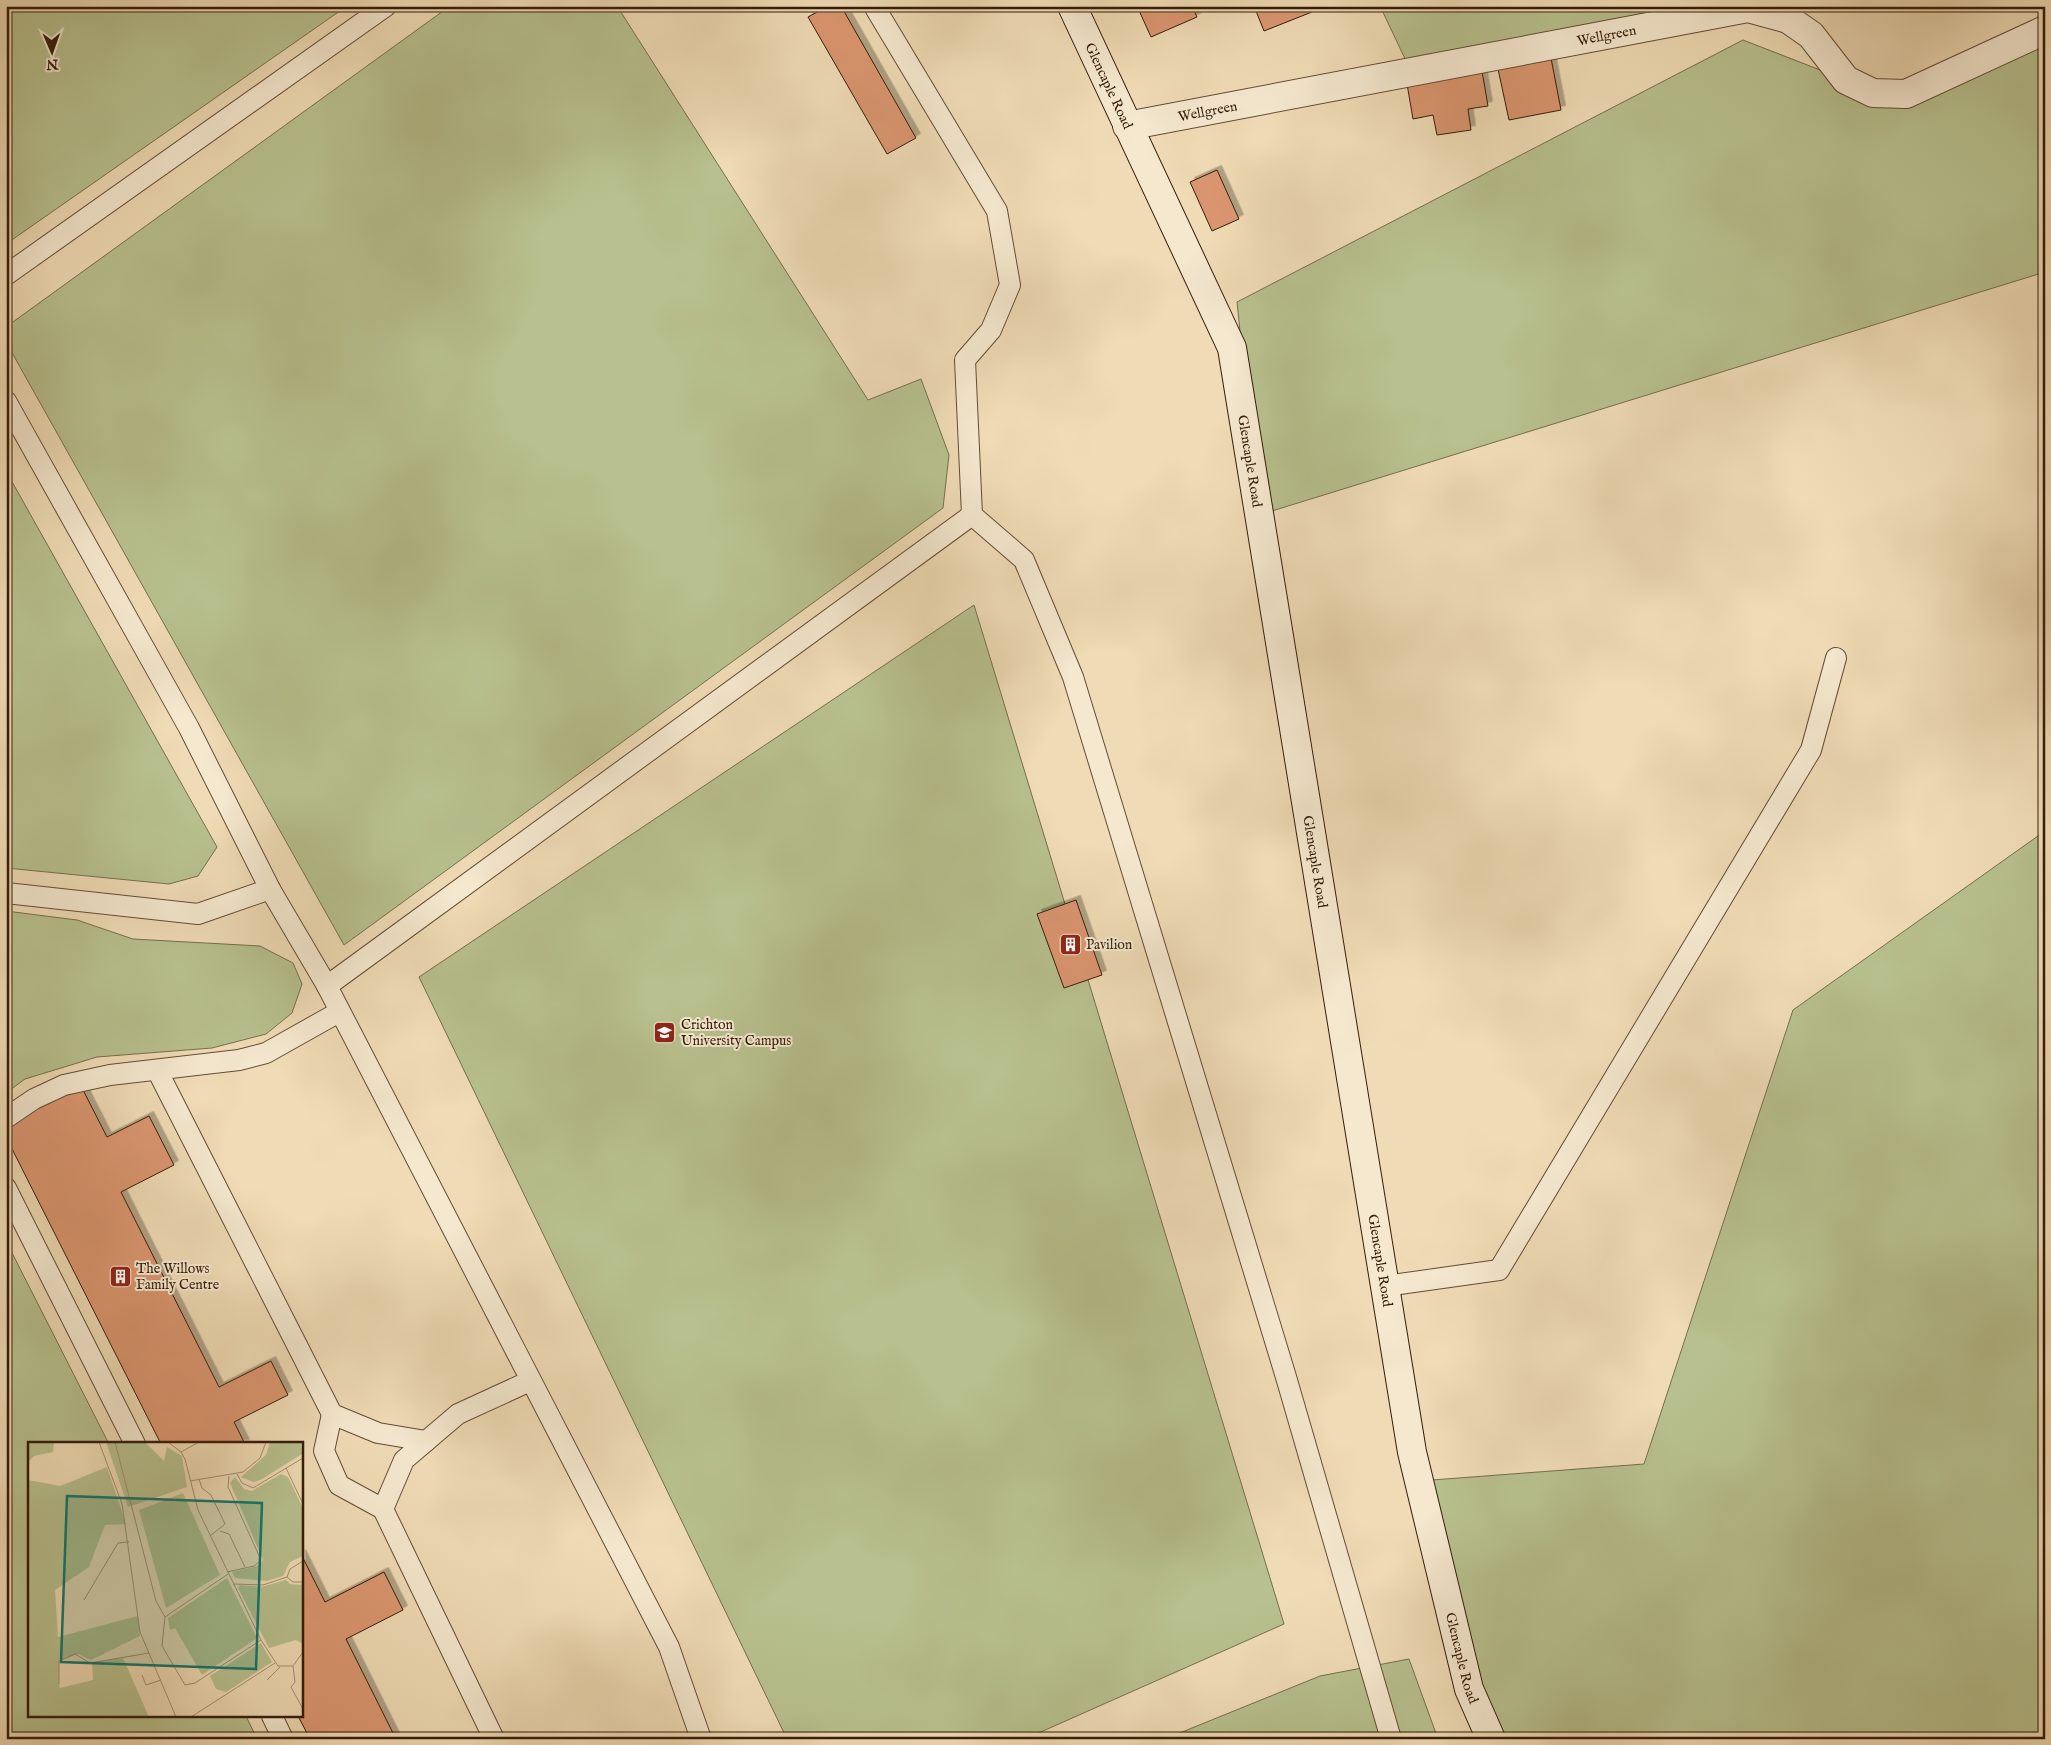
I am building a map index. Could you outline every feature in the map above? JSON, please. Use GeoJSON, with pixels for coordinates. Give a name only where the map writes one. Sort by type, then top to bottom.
{"type":"FeatureCollection","features":[{"type":"Feature","properties":{"kind":"main road","name":"Glencaple Road"},"geometry":{"type":"LineString","coordinates":[[1072,6],[1232,348],[1412,1452],[1469,1689],[1491,1739]]}},
{"type":"Feature","properties":{"kind":"main road","name":"Wellgreen"},"geometry":{"type":"LineString","coordinates":[[1127,126],[1748,8],[1788,19],[1811,35],[1846,80],[1873,93],[1906,94],[2045,30]]}},
{"type":"Feature","properties":{"kind":"lane"},"geometry":{"type":"LineString","coordinates":[[6,275],[386,6]]}},
{"type":"Feature","properties":{"kind":"lane"},"geometry":{"type":"LineString","coordinates":[[874,6],[997,211],[1010,285],[992,330],[965,360],[972,514],[1024,560],[1073,677],[1286,1377],[1391,1739]]}},
{"type":"Feature","properties":{"kind":"lane"},"geometry":{"type":"LineString","coordinates":[[6,401],[188,728],[270,889],[327,986],[669,1647],[701,1739]]}},
{"type":"Feature","properties":{"kind":"lane"},"geometry":{"type":"LineString","coordinates":[[327,986],[972,514]]}},
{"type":"Feature","properties":{"kind":"lane"},"geometry":{"type":"LineString","coordinates":[[1385,1286],[1499,1270],[1812,750],[1836,658]]}},
{"type":"Feature","properties":{"kind":"lane"},"geometry":{"type":"LineString","coordinates":[[6,893],[198,914],[270,889]]}},
{"type":"Feature","properties":{"kind":"lane"},"geometry":{"type":"LineString","coordinates":[[6,1118],[34,1099],[64,1085],[110,1075],[239,1060],[266,1053],[339,1012]]}},
{"type":"Feature","properties":{"kind":"lane"},"geometry":{"type":"LineString","coordinates":[[157,1070],[332,1414],[324,1451],[339,1486],[383,1509],[494,1739]]}},
{"type":"Feature","properties":{"kind":"lane"},"geometry":{"type":"LineString","coordinates":[[6,1188],[134,1442]]}},
{"type":"Feature","properties":{"kind":"lane"},"geometry":{"type":"LineString","coordinates":[[383,1509],[404,1460],[458,1414],[530,1381]]}},
{"type":"Feature","properties":{"kind":"lane"},"geometry":{"type":"LineString","coordinates":[[332,1414],[378,1433],[426,1441]]}},
{"type":"Feature","properties":{"kind":"lane"},"geometry":{"type":"LineString","coordinates":[[273,1718],[283,1739]]}},
{"type":"Feature","properties":{"kind":"green space"},"geometry":{"type":"Polygon","coordinates":[[[6,6],[347,6],[6,244],[6,6]]]}},
{"type":"Feature","properties":{"kind":"green space"},"geometry":{"type":"Polygon","coordinates":[[[450,6],[617,6],[868,400],[921,379],[949,455],[943,508],[344,945],[6,342],[6,327],[450,6]]]}},
{"type":"Feature","properties":{"kind":"green space"},"geometry":{"type":"Polygon","coordinates":[[[1380,6],[1727,6],[1408,65],[1380,6]]]}},
{"type":"Feature","properties":{"kind":"green space"},"geometry":{"type":"Polygon","coordinates":[[[2045,30],[2045,272],[1259,515],[1237,302],[1743,40],[1846,80],[1873,93],[2045,30]]]}},
{"type":"Feature","properties":{"kind":"green space"},"geometry":{"type":"Polygon","coordinates":[[[6,471],[217,847],[198,876],[169,884],[6,868],[6,471]]]}},
{"type":"Feature","properties":{"kind":"green space"},"geometry":{"type":"Polygon","coordinates":[[[974,605],[1284,1624],[1025,1739],[787,1739],[419,977],[974,605]]]}},
{"type":"Feature","properties":{"kind":"green space"},"geometry":{"type":"Polygon","coordinates":[[[2045,831],[2045,1739],[1491,1739],[1419,1481],[1644,1464],[1793,1010],[2045,831]]]}},
{"type":"Feature","properties":{"kind":"green space"},"geometry":{"type":"Polygon","coordinates":[[[6,911],[77,920],[133,939],[260,946],[293,963],[302,984],[292,1013],[266,1034],[212,1048],[97,1057],[25,1079],[6,1093],[6,911]]]}},
{"type":"Feature","properties":{"kind":"green space"},"geometry":{"type":"Polygon","coordinates":[[[6,1241],[108,1442],[28,1442],[28,1718],[247,1718],[257,1739],[6,1739],[6,1241]]]}},
{"type":"Feature","properties":{"kind":"green space"},"geometry":{"type":"Polygon","coordinates":[[[1409,1659],[1438,1739],[1165,1739],[1320,1676],[1409,1659]]]}},
{"type":"Feature","properties":{"kind":"building"},"geometry":{"type":"Polygon","coordinates":[[[828,6],[841,6],[916,138],[887,154],[808,17],[828,6]]]}},
{"type":"Feature","properties":{"kind":"building"},"geometry":{"type":"Polygon","coordinates":[[[1137,6],[1192,6],[1197,17],[1151,37],[1137,6]]]}},
{"type":"Feature","properties":{"kind":"building"},"geometry":{"type":"Polygon","coordinates":[[[1254,6],[1327,6],[1264,31],[1254,6]]]}},
{"type":"Feature","properties":{"kind":"building"},"geometry":{"type":"Polygon","coordinates":[[[1551,58],[1561,110],[1509,120],[1498,69],[1551,58]]]}},
{"type":"Feature","properties":{"kind":"building"},"geometry":{"type":"Polygon","coordinates":[[[1482,71],[1488,106],[1468,109],[1471,130],[1437,135],[1433,115],[1413,119],[1407,84],[1482,71]]]}},
{"type":"Feature","properties":{"kind":"building"},"geometry":{"type":"Polygon","coordinates":[[[1217,170],[1239,219],[1212,231],[1190,182],[1217,170]]]}},
{"type":"Feature","properties":{"kind":"building","name":"Pavilion"},"geometry":{"type":"Polygon","coordinates":[[[1076,900],[1102,975],[1064,988],[1037,914],[1076,900]]]}},
{"type":"Feature","properties":{"kind":"building","name":"The Willows Family Centre"},"geometry":{"type":"Polygon","coordinates":[[[81,1086],[107,1137],[149,1116],[174,1165],[121,1192],[219,1387],[271,1361],[288,1395],[234,1422],[244,1442],[160,1442],[6,1137],[6,1124],[81,1086]]]}},
{"type":"Feature","properties":{"kind":"building"},"geometry":{"type":"Polygon","coordinates":[[[302,1556],[325,1602],[384,1572],[403,1610],[346,1639],[396,1739],[310,1739],[299,1718],[302,1718],[302,1556]]]}},
{"type":"Feature","properties":{"kind":"place","name":"Pavilion"},"geometry":{"type":"Point","coordinates":[1070,944]}},
{"type":"Feature","properties":{"kind":"place","name":"Crichton University Campus"},"geometry":{"type":"Point","coordinates":[665,1032]}},
{"type":"Feature","properties":{"kind":"place","name":"The Willows Family Centre"},"geometry":{"type":"Point","coordinates":[120,1276]}}]}
